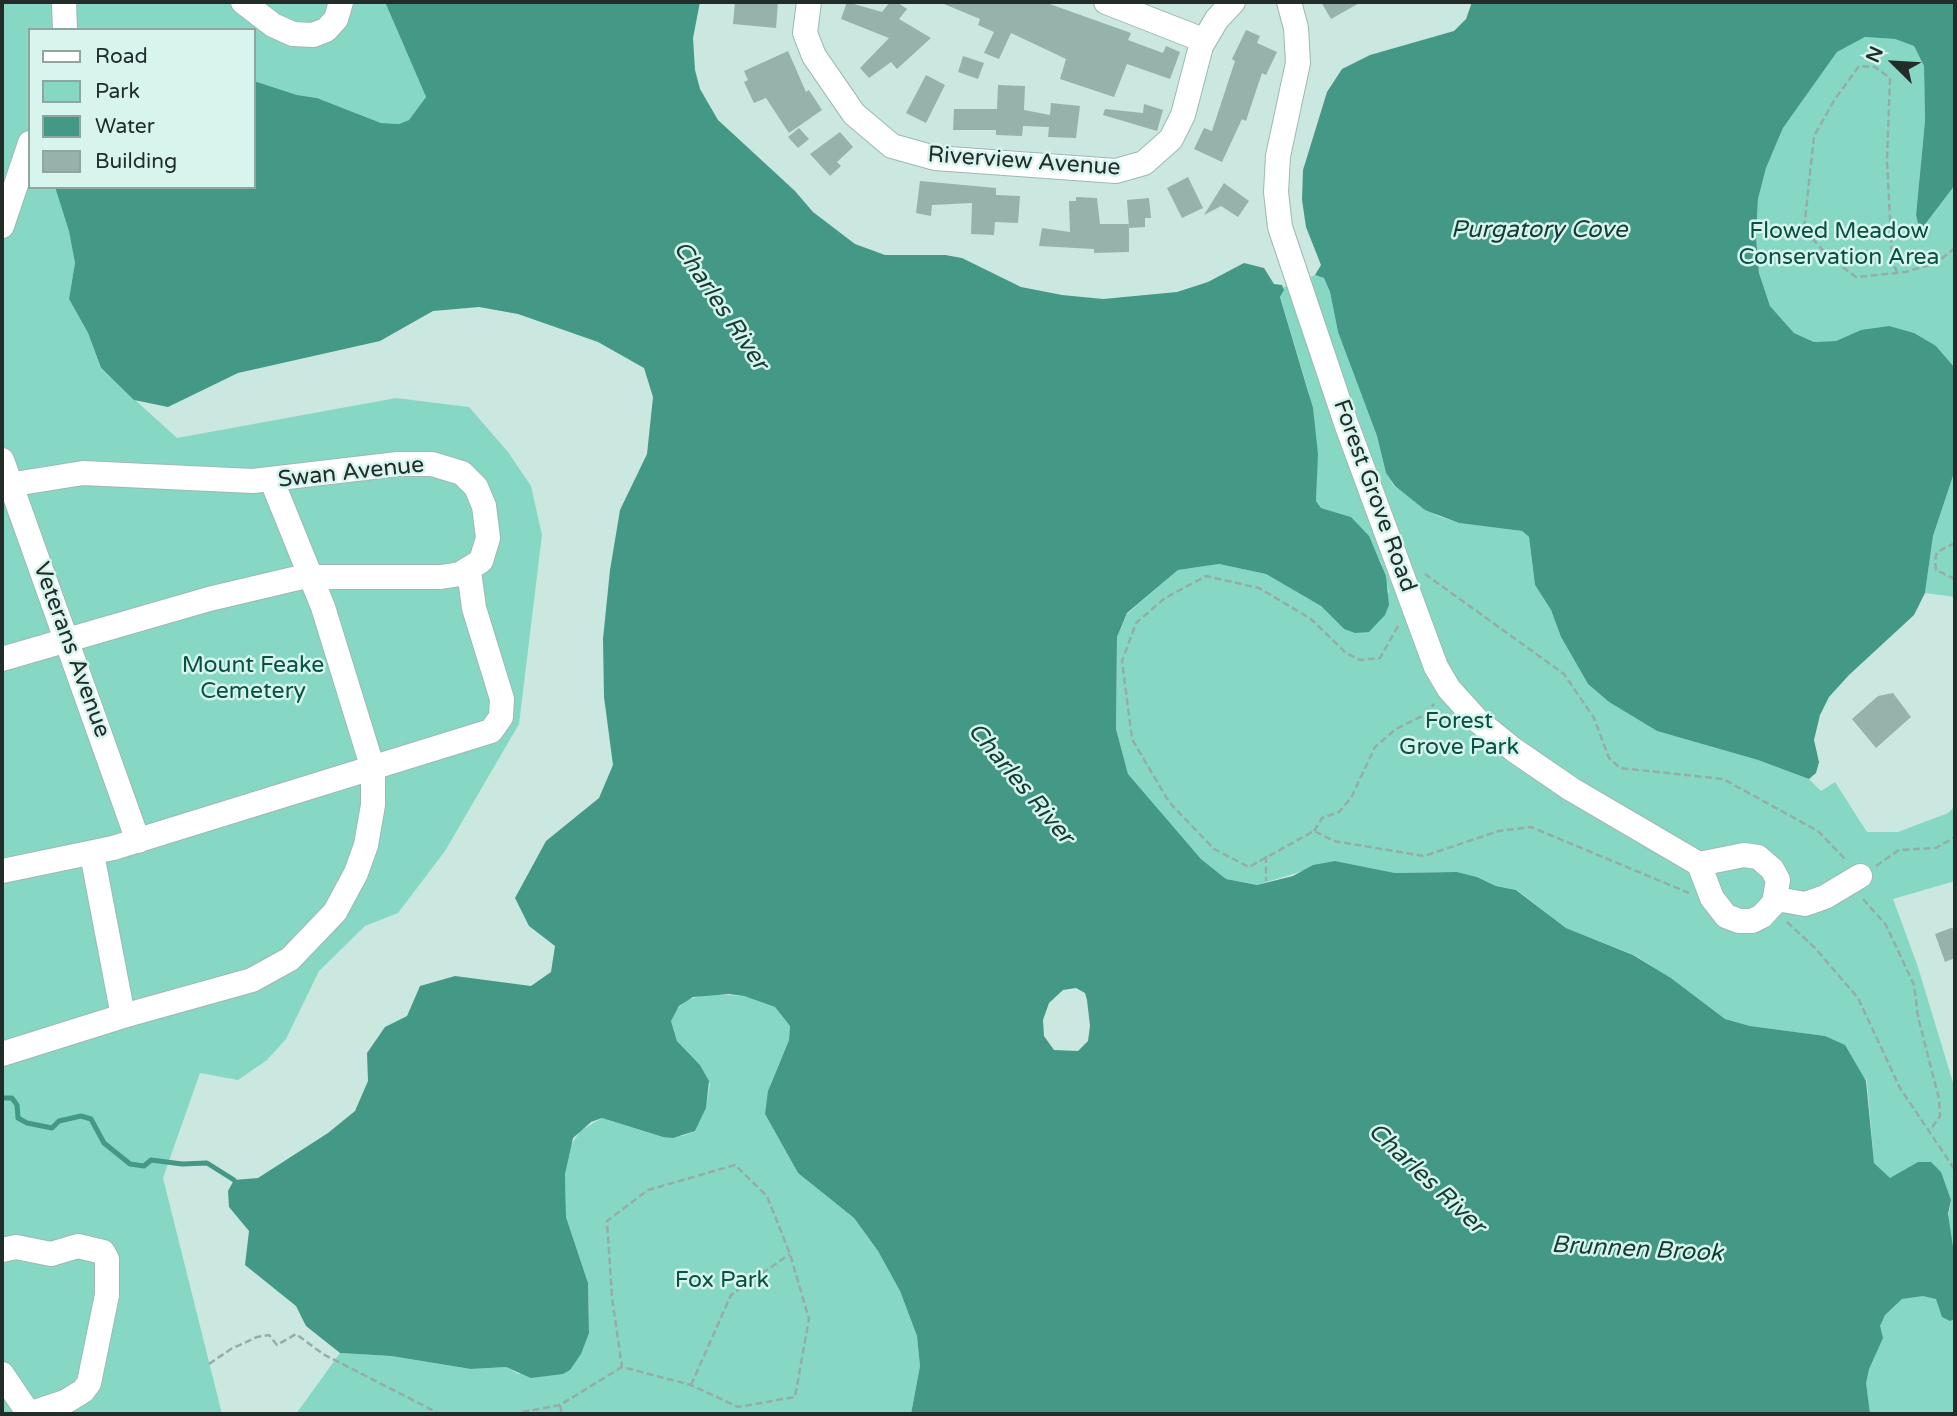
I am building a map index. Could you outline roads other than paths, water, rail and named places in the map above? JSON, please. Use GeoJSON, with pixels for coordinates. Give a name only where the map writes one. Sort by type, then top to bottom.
{"type":"FeatureCollection","features":[{"type":"Feature","properties":{"kind":"street"},"geometry":{"type":"LineString","coordinates":[[64,2],[65,28]]}},
{"type":"Feature","properties":{"kind":"street"},"geometry":{"type":"LineString","coordinates":[[243,2],[273,24],[293,34],[313,35],[326,30],[337,19],[341,2]]}},
{"type":"Feature","properties":{"kind":"street","name":"Riverview Avenue"},"geometry":{"type":"LineString","coordinates":[[809,2],[805,24],[809,48],[854,114],[892,146],[915,155],[949,160],[1108,171],[1137,166],[1159,153],[1176,131],[1203,40],[1233,2]]}},
{"type":"Feature","properties":{"kind":"street"},"geometry":{"type":"LineString","coordinates":[[1106,2],[1203,40]]}},
{"type":"Feature","properties":{"kind":"street","name":"Forest Grove Road"},"geometry":{"type":"LineString","coordinates":[[1289,2],[1296,28],[1298,63],[1278,156],[1276,192],[1280,227],[1347,426],[1436,667],[1449,689],[1478,721],[1514,750],[1571,789],[1699,864]]}},
{"type":"Feature","properties":{"kind":"street"},"geometry":{"type":"LineString","coordinates":[[2,226],[8,178],[28,146]]}},
{"type":"Feature","properties":{"kind":"street","name":"Veterans Avenue"},"geometry":{"type":"LineString","coordinates":[[2,460],[6,485],[68,639],[138,841]]}},
{"type":"Feature","properties":{"kind":"street","name":"Swan Avenue"},"geometry":{"type":"LineString","coordinates":[[6,485],[105,472],[195,480],[272,481],[398,464],[432,464],[454,469],[475,486],[486,516],[488,538],[485,555],[469,571]]}},
{"type":"Feature","properties":{"kind":"street"},"geometry":{"type":"LineString","coordinates":[[2,1054],[252,980],[281,965],[304,946],[335,912],[356,873],[372,818],[373,769],[312,575],[272,481]]}},
{"type":"Feature","properties":{"kind":"street"},"geometry":{"type":"LineString","coordinates":[[2,659],[209,600],[312,575],[441,577],[469,571],[474,608],[502,699],[501,717],[491,731],[482,736],[92,854],[2,871]]}},
{"type":"Feature","properties":{"kind":"street"},"geometry":{"type":"LineString","coordinates":[[92,854],[123,1016]]}},
{"type":"Feature","properties":{"kind":"street"},"geometry":{"type":"LineString","coordinates":[[1774,904],[1775,874],[1758,857],[1744,855],[1699,864],[1721,912],[1733,919],[1752,921],[1774,904],[1805,904],[1825,898],[1852,880]]}},
{"type":"Feature","properties":{"kind":"street"},"geometry":{"type":"LineString","coordinates":[[2,1250],[16,1247],[51,1254],[78,1246],[103,1252],[107,1259],[107,1294],[89,1383],[83,1391],[65,1402],[29,1414],[2,1374]]}},
{"type":"Feature","properties":{"kind":"water"},"geometry":{"type":"Polygon","coordinates":[[[385,2],[700,2],[693,38],[695,70],[700,89],[718,120],[795,191],[813,212],[855,244],[885,255],[945,255],[962,258],[1021,287],[1103,299],[1177,292],[1208,282],[1244,263],[1264,268],[1274,284],[1282,285],[1284,290],[1280,297],[1313,408],[1318,454],[1316,501],[1321,508],[1351,517],[1369,536],[1386,576],[1389,605],[1385,615],[1369,632],[1355,633],[1344,629],[1321,606],[1266,574],[1219,564],[1178,570],[1127,613],[1117,637],[1116,729],[1128,774],[1201,859],[1226,879],[1257,885],[1293,876],[1313,865],[1335,861],[1395,873],[1457,872],[1477,877],[1496,886],[1516,890],[1566,928],[1633,955],[1671,978],[1725,1019],[1750,1026],[1825,1036],[1845,1045],[1866,1081],[1874,1163],[1890,1178],[1918,1162],[1931,1162],[1941,1172],[1951,1200],[1948,1214],[1955,1260],[1955,1319],[1950,1321],[1942,1317],[1936,1299],[1923,1296],[1902,1299],[1885,1315],[1880,1326],[1883,1338],[1869,1369],[1866,1383],[1870,1414],[911,1414],[920,1366],[917,1336],[900,1291],[878,1251],[854,1218],[798,1173],[765,1114],[768,1091],[789,1040],[790,1026],[775,1007],[744,996],[729,994],[693,997],[679,1006],[671,1021],[677,1041],[700,1065],[709,1081],[706,1108],[695,1131],[673,1138],[663,1137],[602,1118],[591,1122],[573,1138],[565,1174],[566,1217],[588,1283],[589,1333],[581,1354],[570,1370],[563,1374],[531,1378],[506,1367],[471,1369],[391,1356],[340,1353],[306,1326],[296,1306],[245,1265],[249,1231],[229,1207],[228,1191],[234,1180],[258,1178],[328,1133],[355,1111],[368,1081],[367,1053],[385,1027],[407,1016],[420,986],[455,976],[531,986],[551,972],[555,946],[529,926],[515,898],[546,841],[599,798],[613,765],[604,697],[603,639],[610,570],[620,510],[647,454],[653,397],[644,368],[598,342],[518,314],[479,307],[433,311],[380,341],[238,373],[168,407],[134,400],[101,368],[88,333],[69,299],[75,263],[69,231],[56,189],[256,189],[256,82],[297,95],[317,98],[381,123],[399,124],[409,120],[426,97],[385,2]],[[1076,988],[1063,990],[1049,1003],[1043,1020],[1044,1036],[1054,1050],[1078,1051],[1088,1041],[1090,1026],[1085,993],[1076,988]]]}},
{"type":"Feature","properties":{"kind":"water","name":"Purgatory Cove"},"geometry":{"type":"Polygon","coordinates":[[[1472,2],[1955,2],[1955,185],[1920,231],[1916,215],[1925,121],[1924,66],[1914,46],[1895,39],[1865,37],[1837,52],[1783,128],[1766,168],[1758,199],[1756,237],[1759,273],[1770,306],[1794,333],[1814,342],[1836,341],[1861,330],[1889,326],[1914,333],[1936,346],[1955,368],[1955,470],[1933,536],[1925,593],[1914,615],[1829,697],[1820,715],[1814,740],[1819,762],[1816,773],[1809,779],[1758,760],[1657,731],[1609,702],[1588,684],[1561,637],[1551,610],[1535,585],[1529,537],[1522,531],[1459,523],[1425,510],[1395,486],[1386,473],[1377,436],[1338,332],[1330,292],[1324,278],[1315,275],[1321,265],[1306,227],[1302,200],[1303,170],[1327,92],[1342,69],[1370,55],[1454,31],[1466,19],[1472,2]]]}},
{"type":"Feature","properties":{"kind":"waterway"},"geometry":{"type":"LineString","coordinates":[[2,1098],[12,1098],[17,1105],[18,1118],[27,1123],[52,1128],[59,1121],[81,1116],[91,1119],[104,1143],[130,1164],[144,1166],[151,1160],[182,1164],[207,1163],[234,1180]]}},
{"type":"Feature","properties":{"kind":"park label","name":"Flowed Meadow Conservation Area"},"geometry":{"type":"Point","coordinates":[1839,245]}},
{"type":"Feature","properties":{"kind":"park label","name":"Mount Feake Cemetery"},"geometry":{"type":"Point","coordinates":[253,679]}},
{"type":"Feature","properties":{"kind":"park label","name":"Forest Grove Park"},"geometry":{"type":"Point","coordinates":[1459,735]}},
{"type":"Feature","properties":{"kind":"park label","name":"Fox Park"},"geometry":{"type":"Point","coordinates":[722,1281]}},
{"type":"Feature","properties":{"kind":"water label","name":"Charles River"},"geometry":{"type":"Point","coordinates":[720,306]}},
{"type":"Feature","properties":{"kind":"water label","name":"Charles River"},"geometry":{"type":"Point","coordinates":[1020,784]}},
{"type":"Feature","properties":{"kind":"water label","name":"Charles River"},"geometry":{"type":"Point","coordinates":[1426,1179]}},
{"type":"Feature","properties":{"kind":"water label","name":"Brunnen Brook"},"geometry":{"type":"Point","coordinates":[1637,1250]}}]}
